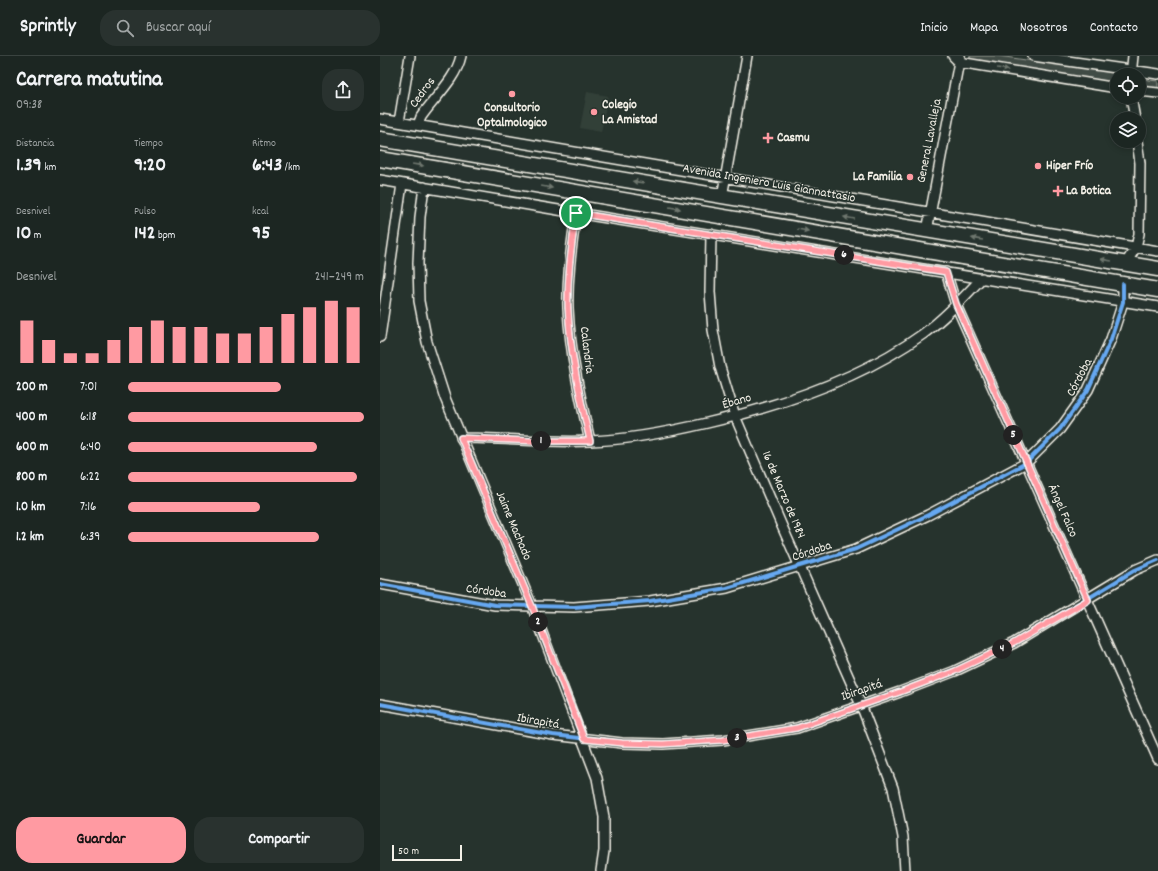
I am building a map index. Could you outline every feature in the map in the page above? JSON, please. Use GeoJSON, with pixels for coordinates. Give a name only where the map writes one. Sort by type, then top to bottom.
{"type":"FeatureCollection","features":[{"type":"Feature","properties":{"kind":"main road","name":"Avenida Ingeniero Luis Giannattasio"},"geometry":{"type":"LineString","coordinates":[[380,139],[1158,269]]}},
{"type":"Feature","properties":{"kind":"main road"},"geometry":{"type":"LineString","coordinates":[[380,159],[1158,290]]}},
{"type":"Feature","properties":{"kind":"street"},"geometry":{"type":"LineString","coordinates":[[399,122],[410,56]]}},
{"type":"Feature","properties":{"kind":"street","name":"Cedros"},"geometry":{"type":"LineString","coordinates":[[418,125],[427,108],[458,67],[461,56]]}},
{"type":"Feature","properties":{"kind":"street"},"geometry":{"type":"LineString","coordinates":[[722,197],[747,56]]}},
{"type":"Feature","properties":{"kind":"street"},"geometry":{"type":"LineString","coordinates":[[1033,56],[1110,69]]}},
{"type":"Feature","properties":{"kind":"street"},"geometry":{"type":"LineString","coordinates":[[1132,68],[1133,56]]}},
{"type":"Feature","properties":{"kind":"street"},"geometry":{"type":"LineString","coordinates":[[957,58],[1110,87]]}},
{"type":"Feature","properties":{"kind":"street","name":"General Lavalleja"},"geometry":{"type":"LineString","coordinates":[[927,231],[957,58]]}},
{"type":"Feature","properties":{"kind":"street"},"geometry":{"type":"LineString","coordinates":[[1146,74],[1158,74]]}},
{"type":"Feature","properties":{"kind":"street"},"geometry":{"type":"LineString","coordinates":[[1146,92],[1158,94]]}},
{"type":"Feature","properties":{"kind":"street","name":"Avenida Ingeniero Luis Giannattasio"},"geometry":{"type":"LineString","coordinates":[[380,119],[1158,251]]}},
{"type":"Feature","properties":{"kind":"street"},"geometry":{"type":"LineString","coordinates":[[1126,263],[1136,247],[1139,234],[1140,163],[1138,148]]}},
{"type":"Feature","properties":{"kind":"street"},"geometry":{"type":"LineString","coordinates":[[380,180],[1158,307]]}},
{"type":"Feature","properties":{"kind":"street"},"geometry":{"type":"LineString","coordinates":[[380,337],[402,184]]}},
{"type":"Feature","properties":{"kind":"street","name":"Jaime Machado"},"geometry":{"type":"LineString","coordinates":[[424,187],[420,217],[418,263],[419,301],[427,342],[445,398],[532,606],[584,739],[597,778],[604,817],[604,851],[601,871]]}},
{"type":"Feature","properties":{"kind":"street","name":"Calandria"},"geometry":{"type":"LineString","coordinates":[[576,213],[569,272],[569,329],[577,382],[590,441]]}},
{"type":"Feature","properties":{"kind":"street","name":"16 de Marzo de 1984"},"geometry":{"type":"LineString","coordinates":[[711,234],[710,292],[713,330],[720,367],[735,416],[861,705],[893,788],[903,837],[905,871]]}},
{"type":"Feature","properties":{"kind":"street","name":"Ángel Falco"},"geometry":{"type":"LineString","coordinates":[[946,272],[956,304],[1158,759]]}},
{"type":"Feature","properties":{"kind":"street","name":"Ébano"},"geometry":{"type":"LineString","coordinates":[[461,438],[533,441],[590,441],[616,439],[670,432],[735,416],[801,396],[861,370],[895,352],[924,334],[982,278]]}},
{"type":"Feature","properties":{"kind":"street","name":"Córdoba"},"geometry":{"type":"LineString","coordinates":[[380,584],[495,605],[574,608],[650,601],[726,588],[856,549],[928,516],[1026,463],[1060,429],[1088,390],[1111,339],[1122,302],[1123,284]]}},
{"type":"Feature","properties":{"kind":"street","name":"Ibirapitá"},"geometry":{"type":"LineString","coordinates":[[380,704],[553,735],[622,743],[663,744],[723,740],[797,728],[955,671],[1014,643],[1088,600],[1135,570],[1158,560]]}},
{"type":"Feature","properties":{"kind":"shaded area"},"geometry":{"type":"Polygon","coordinates":[[[970,56],[998,56],[1110,72],[1110,83],[970,60],[970,56]]]}},
{"type":"Feature","properties":{"kind":"shaded area"},"geometry":{"type":"Polygon","coordinates":[[[1146,80],[1158,81],[1158,89],[1146,88],[1146,80]]]}},
{"type":"Feature","properties":{"kind":"shaded area","name":"Colegio La Amistad"},"geometry":{"type":"Polygon","coordinates":[[[587,92],[608,96],[601,132],[580,128],[587,92]]]}},
{"type":"Feature","properties":{"kind":"cycle path"},"geometry":{"type":"LineString","coordinates":[[380,584],[495,605],[574,607],[650,601],[727,588],[856,549],[928,515],[1026,463],[1060,429],[1088,390],[1111,339],[1123,302],[1123,284]]}},
{"type":"Feature","properties":{"kind":"cycle path"},"geometry":{"type":"LineString","coordinates":[[380,704],[553,735],[622,743],[663,744],[723,740],[797,728],[955,671],[1014,643],[1135,570],[1158,560]]}},
{"type":"Feature","properties":{"kind":"place","name":"Consultorio Optalmologico"},"geometry":{"type":"Point","coordinates":[512,94]}},
{"type":"Feature","properties":{"kind":"place","name":"Colegio La Amistad"},"geometry":{"type":"Point","coordinates":[594,112]}},
{"type":"Feature","properties":{"kind":"place","name":"Casmu"},"geometry":{"type":"Point","coordinates":[768,138]}},
{"type":"Feature","properties":{"kind":"place","name":"Hiper Frío"},"geometry":{"type":"Point","coordinates":[1038,166]}},
{"type":"Feature","properties":{"kind":"place","name":"La Familia"},"geometry":{"type":"Point","coordinates":[910,177]}},
{"type":"Feature","properties":{"kind":"place","name":"La Botica"},"geometry":{"type":"Point","coordinates":[1058,191]}},
{"type":"Feature","properties":{"kind":"route"},"geometry":{"type":"LineString","coordinates":[[576,213],[946,272],[956,304],[1088,600],[1014,643],[955,671],[797,728],[723,740],[663,744],[622,743],[584,739],[532,606],[461,438],[533,441],[590,441],[570,343],[568,307],[569,272],[576,213]]}}]}
